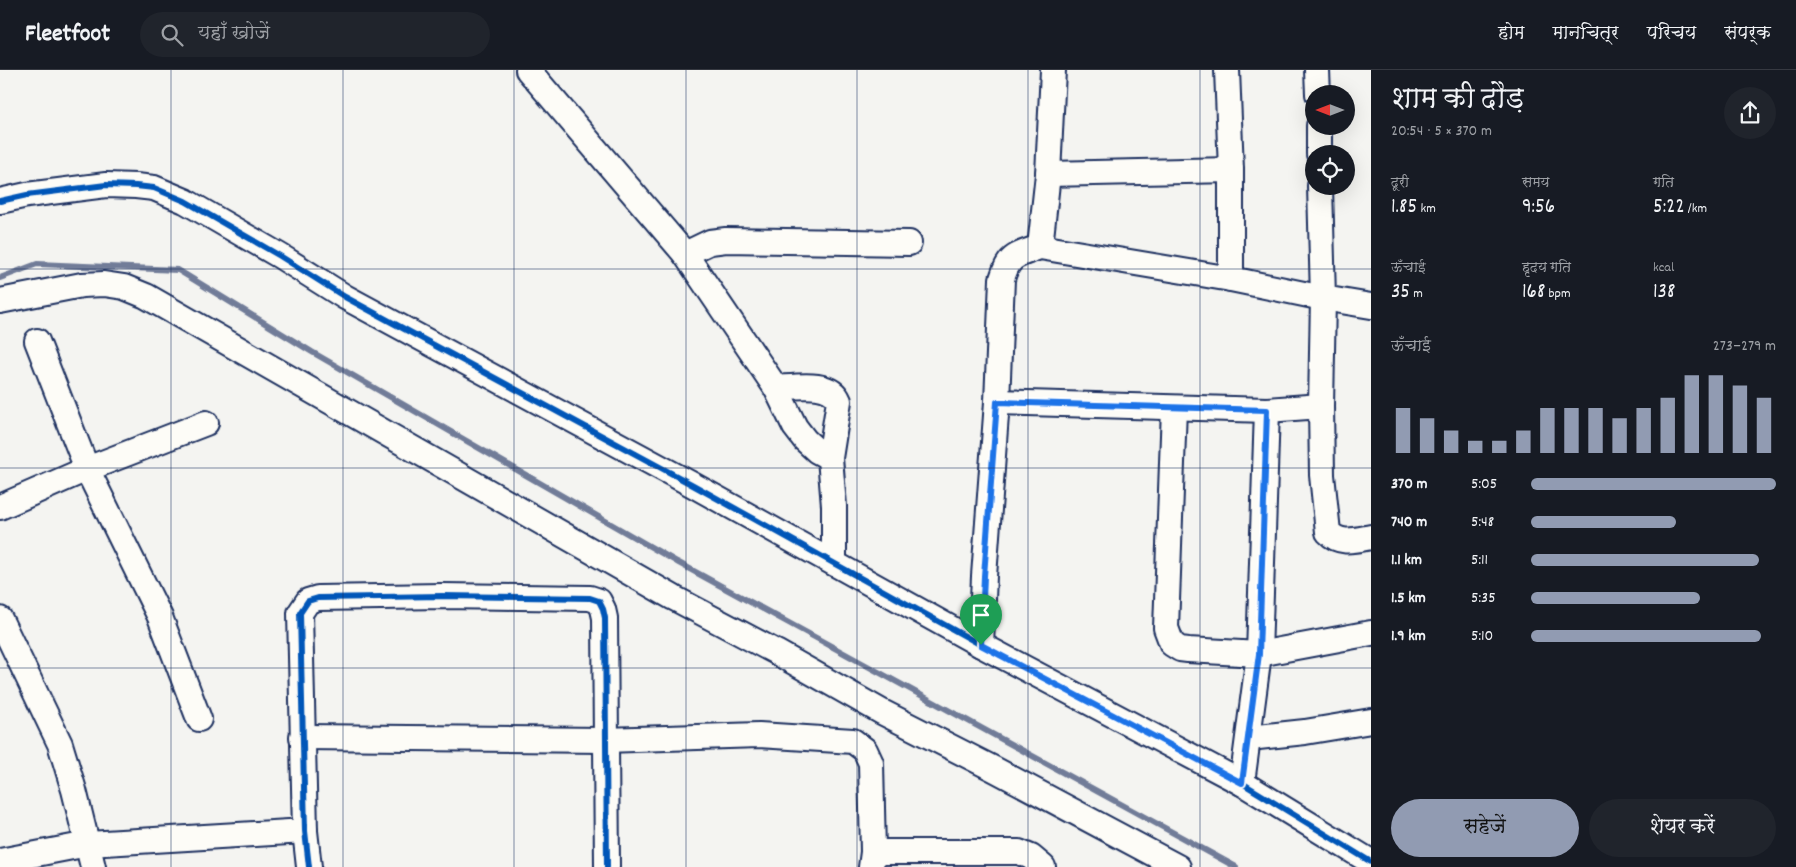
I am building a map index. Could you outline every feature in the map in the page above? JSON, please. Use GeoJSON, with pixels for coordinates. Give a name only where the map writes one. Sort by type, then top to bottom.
{"type":"FeatureCollection","features":[{"type":"Feature","properties":{"kind":"street"},"geometry":{"type":"LineString","coordinates":[[1040,247],[1048,174],[1053,70]]}},
{"type":"Feature","properties":{"kind":"street"},"geometry":{"type":"LineString","coordinates":[[1227,70],[1231,170],[1231,279]]}},
{"type":"Feature","properties":{"kind":"street"},"geometry":{"type":"LineString","coordinates":[[1317,70],[1318,85]]}},
{"type":"Feature","properties":{"kind":"street"},"geometry":{"type":"LineString","coordinates":[[531,72],[685,254],[776,388],[795,427],[817,451],[830,458]]}},
{"type":"Feature","properties":{"kind":"street"},"geometry":{"type":"LineString","coordinates":[[1048,174],[1231,170]]}},
{"type":"Feature","properties":{"kind":"street"},"geometry":{"type":"LineString","coordinates":[[0,201],[27,195],[106,185],[154,188],[184,201],[280,256],[345,297],[981,645],[1242,783],[1371,862]]}},
{"type":"Feature","properties":{"kind":"street"},"geometry":{"type":"LineString","coordinates":[[1320,195],[1323,298],[1322,476],[1328,532],[1333,537],[1342,541],[1371,537]]}},
{"type":"Feature","properties":{"kind":"street"},"geometry":{"type":"LineString","coordinates":[[685,254],[710,242],[726,240],[909,243]]}},
{"type":"Feature","properties":{"kind":"street"},"geometry":{"type":"LineString","coordinates":[[981,645],[984,576],[997,402],[1002,279],[1006,265],[1014,256],[1040,247],[1231,279],[1371,306]]}},
{"type":"Feature","properties":{"kind":"street"},"geometry":{"type":"LineString","coordinates":[[0,301],[82,285],[104,284],[124,287],[146,296],[666,593],[882,712],[1178,867]]}},
{"type":"Feature","properties":{"kind":"street"},"geometry":{"type":"LineString","coordinates":[[37,341],[87,469],[160,617],[199,719]]}},
{"type":"Feature","properties":{"kind":"street"},"geometry":{"type":"LineString","coordinates":[[776,388],[826,388],[837,395],[838,407],[830,458],[834,506],[834,563]]}},
{"type":"Feature","properties":{"kind":"street"},"geometry":{"type":"LineString","coordinates":[[997,402],[1267,410],[1321,406]]}},
{"type":"Feature","properties":{"kind":"street"},"geometry":{"type":"LineString","coordinates":[[1174,408],[1166,628],[1172,644],[1180,649],[1259,654],[1371,633]]}},
{"type":"Feature","properties":{"kind":"street"},"geometry":{"type":"LineString","coordinates":[[1242,783],[1259,654],[1267,410]]}},
{"type":"Feature","properties":{"kind":"street"},"geometry":{"type":"LineString","coordinates":[[0,507],[87,469],[206,423]]}},
{"type":"Feature","properties":{"kind":"street"},"geometry":{"type":"LineString","coordinates":[[309,867],[305,831],[300,613],[308,601],[318,598],[442,596],[590,598],[599,601],[605,618],[607,867]]}},
{"type":"Feature","properties":{"kind":"street"},"geometry":{"type":"LineString","coordinates":[[0,619],[60,744],[94,867]]}},
{"type":"Feature","properties":{"kind":"street"},"geometry":{"type":"LineString","coordinates":[[1249,738],[1305,732],[1371,721]]}},
{"type":"Feature","properties":{"kind":"street"},"geometry":{"type":"LineString","coordinates":[[302,737],[605,740],[760,735],[853,741],[865,750],[871,763],[872,860],[1019,852],[1031,857],[1043,867]]}},
{"type":"Feature","properties":{"kind":"street"},"geometry":{"type":"LineString","coordinates":[[0,861],[88,844],[305,831]]}},
{"type":"Feature","properties":{"kind":"waterway"},"geometry":{"type":"LineString","coordinates":[[0,278],[37,264],[178,270],[312,352],[677,562],[1236,867]]}},
{"type":"Feature","properties":{"kind":"cycle path"},"geometry":{"type":"LineString","coordinates":[[0,201],[27,195],[106,185],[154,188],[185,201],[280,256],[345,297],[693,485],[981,645],[1242,783],[1371,862]]}},
{"type":"Feature","properties":{"kind":"cycle path"},"geometry":{"type":"LineString","coordinates":[[309,867],[305,831],[300,613],[308,601],[318,598],[442,596],[590,598],[599,601],[605,618],[607,867]]}},
{"type":"Feature","properties":{"kind":"route"},"geometry":{"type":"LineString","coordinates":[[997,402],[1267,410],[1259,654],[1242,783],[981,645],[984,576],[997,402]]}}]}
